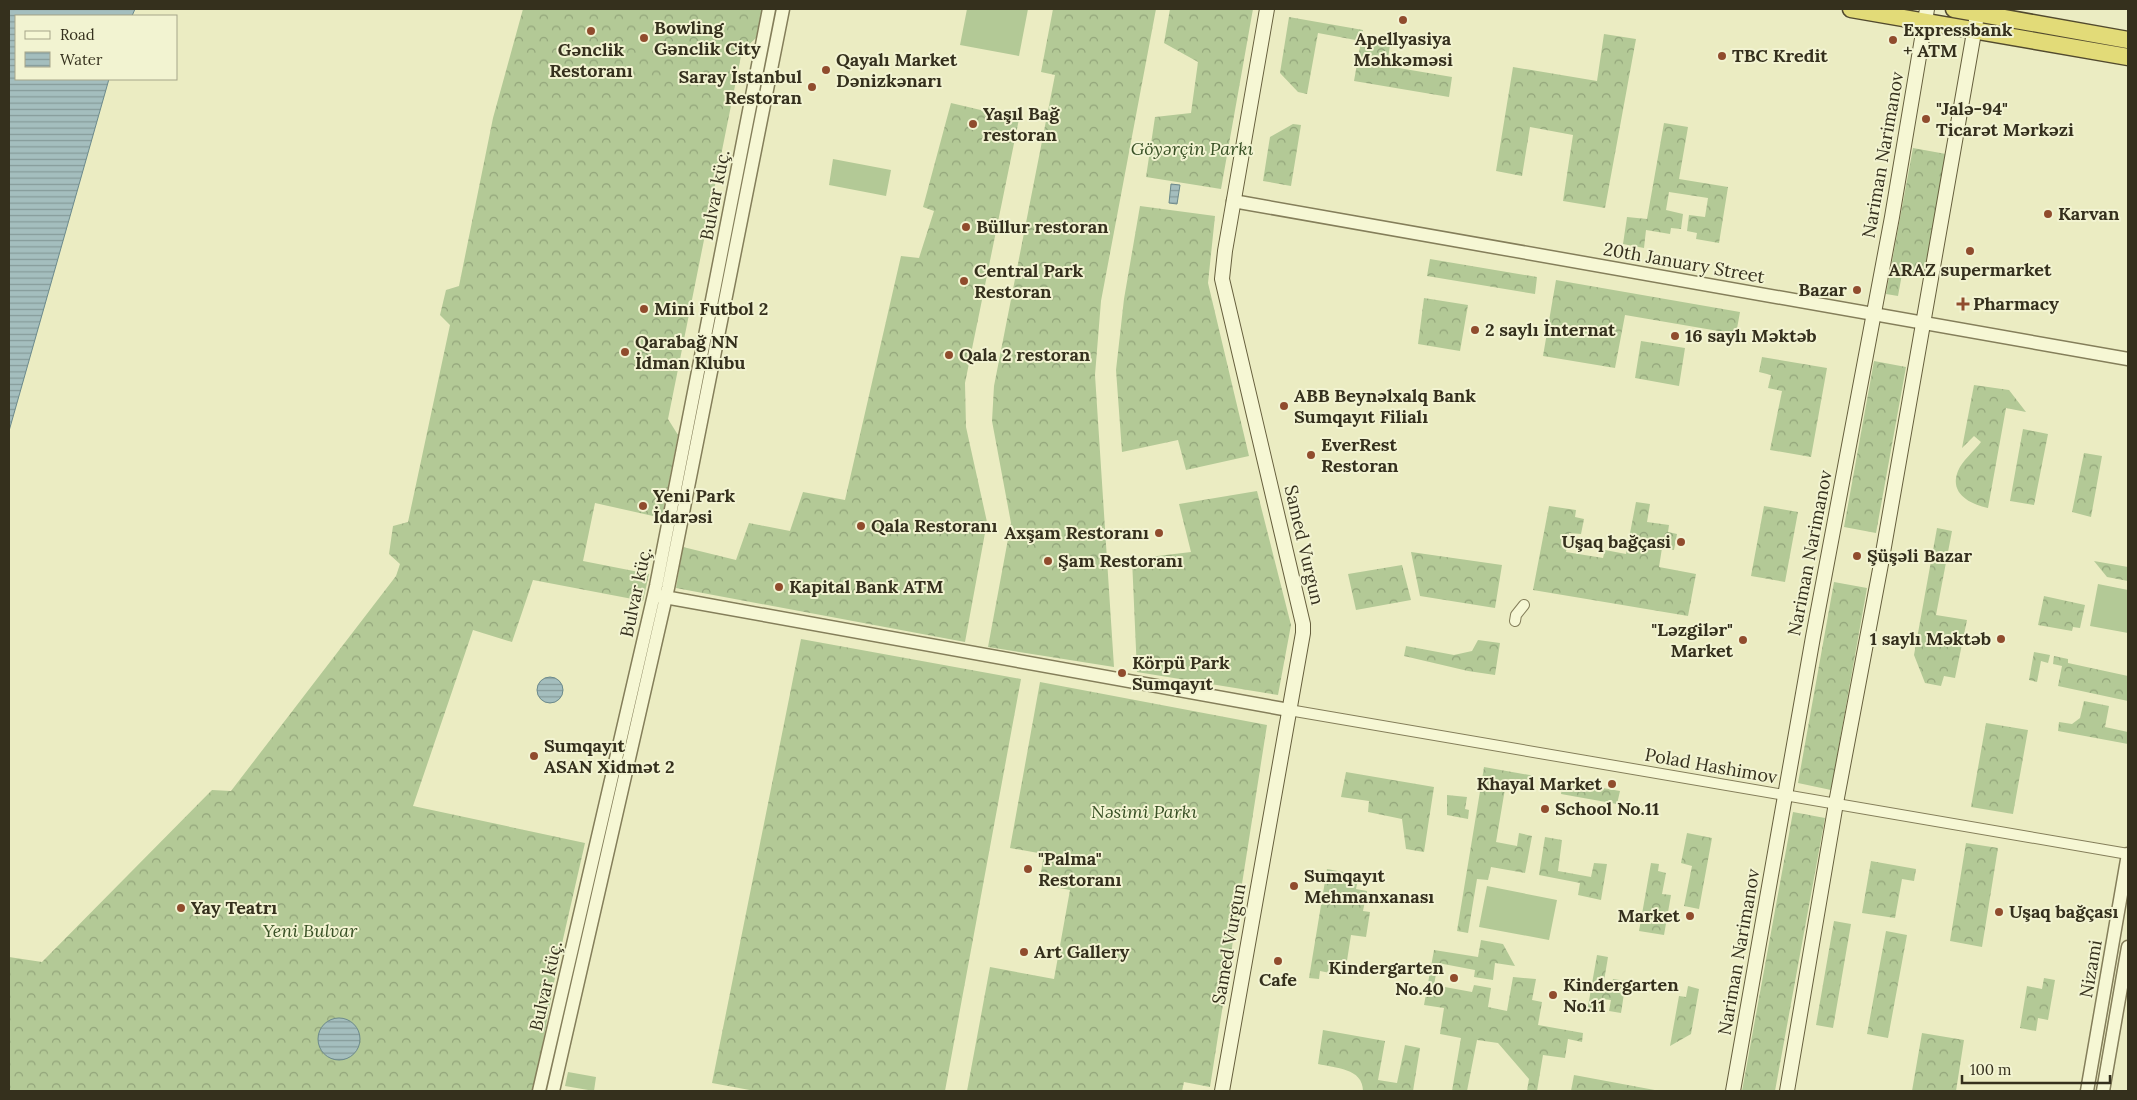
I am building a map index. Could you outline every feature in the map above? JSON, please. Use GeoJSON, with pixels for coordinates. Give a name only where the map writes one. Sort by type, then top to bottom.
{"type":"FeatureCollection","features":[{"type":"Feature","properties":{"kind":"highway"},"geometry":{"type":"LineString","coordinates":[[1851,9],[1926,15],[1974,31],[2128,57]]}},
{"type":"Feature","properties":{"kind":"highway"},"geometry":{"type":"LineString","coordinates":[[1954,9],[1978,11],[2128,40]]}},
{"type":"Feature","properties":{"kind":"main road","name":"Samed Vurgun"},"geometry":{"type":"LineString","coordinates":[[1222,1091],[1302,643],[1303,624],[1286,546],[1224,296],[1223,265],[1267,9]]}},
{"type":"Feature","properties":{"kind":"main road"},"geometry":{"type":"LineString","coordinates":[[1787,1091],[1836,804],[1978,11]]}},
{"type":"Feature","properties":{"kind":"main road","name":"Nariman Narimanov"},"geometry":{"type":"LineString","coordinates":[[1733,1091],[1926,15]]}},
{"type":"Feature","properties":{"kind":"street","name":"Bulvar küç."},"geometry":{"type":"LineString","coordinates":[[553,1091],[660,597],[751,137],[770,9]]}},
{"type":"Feature","properties":{"kind":"street","name":"Bulvar küç."},"geometry":{"type":"LineString","coordinates":[[751,137],[783,9]]}},
{"type":"Feature","properties":{"kind":"street","name":"20th January Street"},"geometry":{"type":"LineString","coordinates":[[1233,201],[2128,359]]}},
{"type":"Feature","properties":{"kind":"street","name":"Bulvar küç."},"geometry":{"type":"LineString","coordinates":[[540,1091],[660,597]]}},
{"type":"Feature","properties":{"kind":"street"},"geometry":{"type":"LineString","coordinates":[[660,597],[1289,710]]}},
{"type":"Feature","properties":{"kind":"street"},"geometry":{"type":"LineString","coordinates":[[1515,621],[1516,615],[1524,605]]}},
{"type":"Feature","properties":{"kind":"street","name":"Polad Hashimov"},"geometry":{"type":"LineString","coordinates":[[1289,710],[2128,854]]}},
{"type":"Feature","properties":{"kind":"street","name":"Nizami"},"geometry":{"type":"LineString","coordinates":[[2087,1091],[2128,854]]}},
{"type":"Feature","properties":{"kind":"street","name":"Nizami"},"geometry":{"type":"LineString","coordinates":[[2103,1091],[2128,947]]}},
{"type":"Feature","properties":{"kind":"green space","name":"Yeni Bulvar"},"geometry":{"type":"Polygon","coordinates":[[[523,9],[762,9],[756,38],[742,51],[668,419],[678,435],[662,518],[595,503],[583,561],[649,574],[643,601],[533,580],[512,642],[473,630],[413,806],[585,843],[558,961],[534,1091],[9,1091],[9,957],[42,962],[212,790],[231,791],[396,576],[400,564],[389,554],[393,526],[408,522],[450,325],[440,315],[446,290],[459,286],[493,118],[523,9]]]}},
{"type":"Feature","properties":{"kind":"green space"},"geometry":{"type":"Polygon","coordinates":[[[967,9],[1028,9],[1019,56],[960,45],[967,9]]]}},
{"type":"Feature","properties":{"kind":"green space"},"geometry":{"type":"Polygon","coordinates":[[[1053,9],[1156,9],[1101,301],[1095,375],[1114,667],[988,647],[1011,523],[992,421],[994,386],[1055,75],[1041,72],[1053,9]]]}},
{"type":"Feature","properties":{"kind":"green space","name":"Göyərçin Parkı"},"geometry":{"type":"Polygon","coordinates":[[[1170,9],[1253,9],[1221,189],[1146,177],[1155,117],[1191,113],[1198,62],[1164,43],[1170,9]]]}},
{"type":"Feature","properties":{"kind":"green space"},"geometry":{"type":"Polygon","coordinates":[[[1289,17],[1363,30],[1362,41],[1390,45],[1387,66],[1452,77],[1449,97],[1354,81],[1361,41],[1318,33],[1307,94],[1298,92],[1280,73],[1289,17]]]}},
{"type":"Feature","properties":{"kind":"green space"},"geometry":{"type":"Polygon","coordinates":[[[1604,34],[1636,39],[1605,208],[1563,201],[1573,135],[1530,127],[1522,176],[1496,171],[1513,67],[1597,81],[1604,34]]]}},
{"type":"Feature","properties":{"kind":"green space"},"geometry":{"type":"Polygon","coordinates":[[[951,103],[1019,119],[965,383],[966,427],[987,522],[965,642],[676,588],[683,547],[736,560],[749,523],[790,531],[803,492],[845,500],[901,256],[919,258],[934,211],[923,207],[951,103]]]}},
{"type":"Feature","properties":{"kind":"green space"},"geometry":{"type":"Polygon","coordinates":[[[1664,123],[1688,127],[1679,179],[1728,187],[1719,243],[1696,239],[1697,233],[1687,231],[1689,215],[1705,217],[1708,198],[1669,192],[1666,210],[1683,214],[1681,229],[1671,228],[1670,234],[1646,230],[1644,248],[1623,244],[1627,217],[1647,219],[1664,123]]]}},
{"type":"Feature","properties":{"kind":"green space"},"geometry":{"type":"Polygon","coordinates":[[[1293,124],[1301,125],[1291,186],[1263,181],[1270,137],[1293,124]]]}},
{"type":"Feature","properties":{"kind":"green space"},"geometry":{"type":"Polygon","coordinates":[[[1913,148],[1946,154],[1923,278],[1902,274],[1898,296],[1886,294],[1913,148]]]}},
{"type":"Feature","properties":{"kind":"green space"},"geometry":{"type":"Polygon","coordinates":[[[833,159],[891,170],[886,196],[829,185],[833,159]]]}},
{"type":"Feature","properties":{"kind":"green space"},"geometry":{"type":"Polygon","coordinates":[[[1140,206],[1215,216],[1208,283],[1249,456],[1186,470],[1178,440],[1122,452],[1116,370],[1124,299],[1140,206]]]}},
{"type":"Feature","properties":{"kind":"green space"},"geometry":{"type":"Polygon","coordinates":[[[1430,259],[1537,277],[1535,294],[1427,276],[1430,259]]]}},
{"type":"Feature","properties":{"kind":"green space"},"geometry":{"type":"Polygon","coordinates":[[[1556,280],[1740,312],[1736,334],[1625,315],[1615,368],[1543,356],[1556,280]]]}},
{"type":"Feature","properties":{"kind":"green space"},"geometry":{"type":"Polygon","coordinates":[[[1424,298],[1468,305],[1460,351],[1418,344],[1424,298]]]}},
{"type":"Feature","properties":{"kind":"green space"},"geometry":{"type":"Polygon","coordinates":[[[1641,341],[1685,348],[1679,386],[1635,378],[1641,341]]]}},
{"type":"Feature","properties":{"kind":"green space"},"geometry":{"type":"Polygon","coordinates":[[[1762,357],[1827,368],[1811,457],[1770,450],[1782,391],[1768,388],[1771,375],[1759,372],[1762,357]]]}},
{"type":"Feature","properties":{"kind":"green space"},"geometry":{"type":"Polygon","coordinates":[[[1874,361],[1906,367],[1876,533],[1844,527],[1874,361]]]}},
{"type":"Feature","properties":{"kind":"green space"},"geometry":{"type":"Polygon","coordinates":[[[1974,385],[2009,390],[2026,412],[2006,408],[1988,508],[1974,504],[1962,496],[1956,486],[1960,467],[1981,442],[1974,436],[1962,448],[1974,385]]]}},
{"type":"Feature","properties":{"kind":"green space"},"geometry":{"type":"Polygon","coordinates":[[[2023,429],[2048,434],[2034,505],[2010,501],[2023,429]]]}},
{"type":"Feature","properties":{"kind":"green space"},"geometry":{"type":"Polygon","coordinates":[[[2084,453],[2102,456],[2091,517],[2072,512],[2084,453]]]}},
{"type":"Feature","properties":{"kind":"green space"},"geometry":{"type":"Polygon","coordinates":[[[1257,491],[1291,625],[1278,695],[1137,672],[1132,559],[1191,552],[1179,504],[1257,491]]]}},
{"type":"Feature","properties":{"kind":"green space"},"geometry":{"type":"Polygon","coordinates":[[[1636,502],[1650,504],[1647,522],[1669,525],[1668,532],[1677,534],[1674,550],[1662,548],[1659,567],[1696,574],[1688,616],[1533,590],[1549,506],[1576,510],[1575,517],[1584,519],[1581,534],[1569,533],[1566,552],[1603,558],[1605,550],[1626,554],[1636,502]]]}},
{"type":"Feature","properties":{"kind":"green space"},"geometry":{"type":"Polygon","coordinates":[[[1764,506],[1798,512],[1785,582],[1751,576],[1764,506]]]}},
{"type":"Feature","properties":{"kind":"green space"},"geometry":{"type":"Polygon","coordinates":[[[1937,528],[1952,531],[1936,615],[1967,620],[1955,678],[1944,676],[1941,686],[1925,683],[1914,655],[1937,528]]]}},
{"type":"Feature","properties":{"kind":"green space"},"geometry":{"type":"Polygon","coordinates":[[[1411,552],[1502,565],[1495,608],[1420,596],[1411,552]]]}},
{"type":"Feature","properties":{"kind":"green space"},"geometry":{"type":"Polygon","coordinates":[[[2094,561],[2128,567],[2128,581],[2107,577],[2094,561]]]}},
{"type":"Feature","properties":{"kind":"green space"},"geometry":{"type":"Polygon","coordinates":[[[1402,565],[1411,600],[1356,610],[1348,574],[1402,565]]]}},
{"type":"Feature","properties":{"kind":"green space"},"geometry":{"type":"Polygon","coordinates":[[[1834,582],[1867,588],[1831,790],[1798,783],[1834,582]]]}},
{"type":"Feature","properties":{"kind":"green space"},"geometry":{"type":"Polygon","coordinates":[[[2098,584],[2128,590],[2128,633],[2090,626],[2098,584]]]}},
{"type":"Feature","properties":{"kind":"green space"},"geometry":{"type":"Polygon","coordinates":[[[2044,596],[2085,605],[2080,628],[2073,627],[2072,631],[2038,625],[2044,596]]]}},
{"type":"Feature","properties":{"kind":"green space"},"geometry":{"type":"Polygon","coordinates":[[[801,639],[1021,679],[945,1091],[755,1091],[712,1083],[801,639]]]}},
{"type":"Feature","properties":{"kind":"green space"},"geometry":{"type":"Polygon","coordinates":[[[1478,640],[1500,643],[1495,675],[1468,671],[1404,656],[1406,646],[1454,655],[1472,651],[1478,640]]]}},
{"type":"Feature","properties":{"kind":"green space"},"geometry":{"type":"Polygon","coordinates":[[[2034,652],[2050,655],[2048,663],[2041,661],[2037,682],[2029,680],[2034,652]]]}},
{"type":"Feature","properties":{"kind":"green space"},"geometry":{"type":"Polygon","coordinates":[[[2054,656],[2068,659],[2068,663],[2128,676],[2128,701],[2058,686],[2062,666],[2053,664],[2054,656]]]}},
{"type":"Feature","properties":{"kind":"green space","name":"Nəsimi Parkı"},"geometry":{"type":"Polygon","coordinates":[[[1040,682],[1267,725],[1210,1087],[1184,1082],[1182,1091],[967,1091],[990,967],[1054,979],[1070,890],[1039,884],[1044,854],[1010,848],[1040,682]]]}},
{"type":"Feature","properties":{"kind":"green space"},"geometry":{"type":"Polygon","coordinates":[[[2084,701],[2109,706],[2105,727],[2128,732],[2128,744],[2058,731],[2059,722],[2072,724],[2080,718],[2084,701]]]}},
{"type":"Feature","properties":{"kind":"green space"},"geometry":{"type":"Polygon","coordinates":[[[1986,723],[2028,730],[2013,814],[1971,807],[1986,723]]]}},
{"type":"Feature","properties":{"kind":"green space"},"geometry":{"type":"Polygon","coordinates":[[[1484,767],[1535,776],[1533,787],[1506,783],[1496,842],[1517,846],[1519,833],[1532,836],[1525,873],[1491,867],[1488,880],[1477,879],[1468,933],[1457,931],[1484,767]]]}},
{"type":"Feature","properties":{"kind":"green space"},"geometry":{"type":"Polygon","coordinates":[[[1346,772],[1434,787],[1424,852],[1406,849],[1402,819],[1368,812],[1369,801],[1341,797],[1346,772]]]}},
{"type":"Feature","properties":{"kind":"green space"},"geometry":{"type":"Polygon","coordinates":[[[1563,781],[1620,791],[1617,804],[1561,794],[1563,781]]]}},
{"type":"Feature","properties":{"kind":"green space"},"geometry":{"type":"Polygon","coordinates":[[[1447,795],[1467,797],[1465,809],[1469,810],[1468,819],[1447,815],[1447,795]]]}},
{"type":"Feature","properties":{"kind":"green space"},"geometry":{"type":"Polygon","coordinates":[[[1793,812],[1825,818],[1775,1091],[1742,1091],[1793,812]]]}},
{"type":"Feature","properties":{"kind":"green space"},"geometry":{"type":"Polygon","coordinates":[[[1687,833],[1712,838],[1699,909],[1684,906],[1692,866],[1681,863],[1687,833]]]}},
{"type":"Feature","properties":{"kind":"green space"},"geometry":{"type":"Polygon","coordinates":[[[1545,837],[1562,840],[1558,871],[1591,877],[1594,863],[1607,864],[1601,900],[1578,895],[1580,883],[1539,875],[1545,837]]]}},
{"type":"Feature","properties":{"kind":"green space"},"geometry":{"type":"Polygon","coordinates":[[[1966,843],[1998,848],[1982,947],[1950,941],[1966,843]]]}},
{"type":"Feature","properties":{"kind":"green space"},"geometry":{"type":"Polygon","coordinates":[[[1871,861],[1916,869],[1914,881],[1902,879],[1895,918],[1862,913],[1871,861]]]}},
{"type":"Feature","properties":{"kind":"green space"},"geometry":{"type":"Polygon","coordinates":[[[1651,863],[1659,864],[1658,871],[1666,873],[1662,894],[1671,895],[1664,935],[1639,931],[1651,863]]]}},
{"type":"Feature","properties":{"kind":"green space"},"geometry":{"type":"Polygon","coordinates":[[[1327,869],[1359,875],[1356,889],[1367,891],[1363,911],[1370,912],[1366,937],[1351,935],[1346,967],[1332,965],[1330,973],[1320,971],[1319,979],[1309,978],[1327,869]]]}},
{"type":"Feature","properties":{"kind":"green space"},"geometry":{"type":"Polygon","coordinates":[[[1487,886],[1557,900],[1549,940],[1479,927],[1487,886]]]}},
{"type":"Feature","properties":{"kind":"green space"},"geometry":{"type":"Polygon","coordinates":[[[1834,921],[1851,924],[1833,1028],[1816,1025],[1834,921]]]}},
{"type":"Feature","properties":{"kind":"green space"},"geometry":{"type":"Polygon","coordinates":[[[1886,931],[1907,935],[1888,1038],[1867,1034],[1886,931]]]}},
{"type":"Feature","properties":{"kind":"green space"},"geometry":{"type":"Polygon","coordinates":[[[1481,940],[1503,944],[1515,966],[1495,963],[1493,980],[1474,977],[1475,970],[1438,963],[1434,985],[1472,992],[1474,985],[1491,988],[1488,1007],[1507,1011],[1513,977],[1536,979],[1532,1000],[1542,1002],[1538,1025],[1583,1033],[1582,1042],[1568,1039],[1565,1058],[1543,1055],[1537,1091],[1527,1091],[1529,1079],[1498,1043],[1477,1040],[1467,1091],[1452,1091],[1461,1038],[1440,1034],[1444,1008],[1424,1005],[1434,950],[1478,957],[1481,940]]]}},
{"type":"Feature","properties":{"kind":"green space"},"geometry":{"type":"Polygon","coordinates":[[[1597,955],[1608,957],[1603,987],[1611,988],[1613,979],[1626,981],[1621,1013],[1609,1011],[1611,1000],[1602,999],[1600,1014],[1587,1012],[1597,955]]]}},
{"type":"Feature","properties":{"kind":"green space"},"geometry":{"type":"Polygon","coordinates":[[[2044,978],[2055,980],[2048,1020],[2038,1018],[2036,1031],[2020,1028],[2027,986],[2042,989],[2044,978]]]}},
{"type":"Feature","properties":{"kind":"green space"},"geometry":{"type":"Polygon","coordinates":[[[1688,986],[1699,989],[1691,1034],[1670,1046],[1679,996],[1686,997],[1688,986]]]}},
{"type":"Feature","properties":{"kind":"green space"},"geometry":{"type":"Polygon","coordinates":[[[1323,1030],[1385,1041],[1378,1080],[1397,1083],[1405,1045],[1420,1048],[1413,1091],[1363,1091],[1362,1083],[1353,1073],[1340,1068],[1318,1064],[1323,1030]]]}},
{"type":"Feature","properties":{"kind":"green space"},"geometry":{"type":"Polygon","coordinates":[[[1922,1033],[1964,1040],[1956,1091],[1912,1091],[1922,1033]]]}},
{"type":"Feature","properties":{"kind":"green space"},"geometry":{"type":"Polygon","coordinates":[[[568,1072],[596,1077],[594,1091],[565,1086],[568,1072]]]}},
{"type":"Feature","properties":{"kind":"green space"},"geometry":{"type":"Polygon","coordinates":[[[1574,1075],[1660,1091],[1571,1091],[1574,1075]]]}},
{"type":"Feature","properties":{"kind":"water"},"geometry":{"type":"Polygon","coordinates":[[[9,9],[135,9],[132,15],[15,15],[15,80],[109,80],[9,431],[9,9]]]}},
{"type":"Feature","properties":{"kind":"water"},"geometry":{"type":"Polygon","coordinates":[[[1171,184],[1180,185],[1177,204],[1169,203],[1171,184]]]}},
{"type":"Feature","properties":{"kind":"water"},"geometry":{"type":"Polygon","coordinates":[[[550,677],[559,681],[563,690],[559,699],[550,703],[541,699],[537,690],[541,681],[550,677]]]}},
{"type":"Feature","properties":{"kind":"water"},"geometry":{"type":"Polygon","coordinates":[[[343,1018],[351,1021],[357,1027],[360,1039],[357,1051],[351,1057],[335,1060],[327,1057],[321,1051],[318,1035],[321,1027],[327,1021],[343,1018]]]}},
{"type":"Feature","properties":{"kind":"place","name":"Apellyasiya Məhkəməsi"},"geometry":{"type":"Point","coordinates":[1403,20]}},
{"type":"Feature","properties":{"kind":"place","name":"Gənclik Restoranı"},"geometry":{"type":"Point","coordinates":[591,31]}},
{"type":"Feature","properties":{"kind":"place","name":"Bowling Gәnclik City"},"geometry":{"type":"Point","coordinates":[644,38]}},
{"type":"Feature","properties":{"kind":"place","name":"Expressbank + ATM"},"geometry":{"type":"Point","coordinates":[1893,40]}},
{"type":"Feature","properties":{"kind":"place","name":"TBC Kredit"},"geometry":{"type":"Point","coordinates":[1722,56]}},
{"type":"Feature","properties":{"kind":"place","name":"Qayalı Market Dənizkənarı"},"geometry":{"type":"Point","coordinates":[826,70]}},
{"type":"Feature","properties":{"kind":"place","name":"Saray İstanbul Restoran"},"geometry":{"type":"Point","coordinates":[812,87]}},
{"type":"Feature","properties":{"kind":"place","name":"\"Jalə-94\" Ticarət Mərkəzi"},"geometry":{"type":"Point","coordinates":[1926,119]}},
{"type":"Feature","properties":{"kind":"place","name":"Yaşıl Bağ restoran"},"geometry":{"type":"Point","coordinates":[973,124]}},
{"type":"Feature","properties":{"kind":"place","name":"Karvan"},"geometry":{"type":"Point","coordinates":[2048,214]}},
{"type":"Feature","properties":{"kind":"place","name":"Büllur restoran"},"geometry":{"type":"Point","coordinates":[966,227]}},
{"type":"Feature","properties":{"kind":"place","name":"ARAZ supermarket"},"geometry":{"type":"Point","coordinates":[1970,251]}},
{"type":"Feature","properties":{"kind":"place","name":"Central Park Restoran"},"geometry":{"type":"Point","coordinates":[964,281]}},
{"type":"Feature","properties":{"kind":"place","name":"Bazar"},"geometry":{"type":"Point","coordinates":[1857,290]}},
{"type":"Feature","properties":{"kind":"place","name":"Pharmacy"},"geometry":{"type":"Point","coordinates":[1963,304]}},
{"type":"Feature","properties":{"kind":"place","name":"Mini Futbol 2"},"geometry":{"type":"Point","coordinates":[644,309]}},
{"type":"Feature","properties":{"kind":"place","name":"2 saylı İnternat"},"geometry":{"type":"Point","coordinates":[1475,330]}},
{"type":"Feature","properties":{"kind":"place","name":"16 saylı Məktəb"},"geometry":{"type":"Point","coordinates":[1675,336]}},
{"type":"Feature","properties":{"kind":"place","name":"Qarabağ NN İdman Klubu"},"geometry":{"type":"Point","coordinates":[625,352]}},
{"type":"Feature","properties":{"kind":"place","name":"Qala 2 restoran"},"geometry":{"type":"Point","coordinates":[949,355]}},
{"type":"Feature","properties":{"kind":"place","name":"ABB Beynəlxalq Bank Sumqayıt Filialı"},"geometry":{"type":"Point","coordinates":[1284,406]}},
{"type":"Feature","properties":{"kind":"place","name":"EverRest Restoran"},"geometry":{"type":"Point","coordinates":[1311,455]}},
{"type":"Feature","properties":{"kind":"place","name":"Yeni Park İdarəsi"},"geometry":{"type":"Point","coordinates":[643,506]}},
{"type":"Feature","properties":{"kind":"place","name":"Qala Restoranı"},"geometry":{"type":"Point","coordinates":[861,526]}},
{"type":"Feature","properties":{"kind":"place","name":"Axşam Restoranı"},"geometry":{"type":"Point","coordinates":[1159,533]}},
{"type":"Feature","properties":{"kind":"place","name":"Uşaq bağçasi"},"geometry":{"type":"Point","coordinates":[1681,542]}},
{"type":"Feature","properties":{"kind":"place","name":"Şüşəli Bazar"},"geometry":{"type":"Point","coordinates":[1857,556]}},
{"type":"Feature","properties":{"kind":"place","name":"Şam Restoranı"},"geometry":{"type":"Point","coordinates":[1048,561]}},
{"type":"Feature","properties":{"kind":"place","name":"Kapital Bank ATM"},"geometry":{"type":"Point","coordinates":[779,587]}},
{"type":"Feature","properties":{"kind":"place","name":"1 saylı Məktəb"},"geometry":{"type":"Point","coordinates":[2001,639]}},
{"type":"Feature","properties":{"kind":"place","name":"\"Ləzgilər\" Market"},"geometry":{"type":"Point","coordinates":[1743,640]}},
{"type":"Feature","properties":{"kind":"place","name":"Körpü Park Sumqayıt"},"geometry":{"type":"Point","coordinates":[1122,673]}},
{"type":"Feature","properties":{"kind":"place","name":"Sumqayıt ASAN Xidmət 2"},"geometry":{"type":"Point","coordinates":[534,756]}},
{"type":"Feature","properties":{"kind":"place","name":"Khayal Market"},"geometry":{"type":"Point","coordinates":[1612,784]}},
{"type":"Feature","properties":{"kind":"place","name":"School No.11"},"geometry":{"type":"Point","coordinates":[1545,809]}},
{"type":"Feature","properties":{"kind":"place","name":"\"Palma\" Restoranı"},"geometry":{"type":"Point","coordinates":[1028,869]}},
{"type":"Feature","properties":{"kind":"place","name":"Sumqayıt Mehmanxanası"},"geometry":{"type":"Point","coordinates":[1294,886]}},
{"type":"Feature","properties":{"kind":"place","name":"Yay Teatrı"},"geometry":{"type":"Point","coordinates":[181,908]}},
{"type":"Feature","properties":{"kind":"place","name":"Uşaq bağçası"},"geometry":{"type":"Point","coordinates":[1999,912]}},
{"type":"Feature","properties":{"kind":"place","name":"Market"},"geometry":{"type":"Point","coordinates":[1690,916]}},
{"type":"Feature","properties":{"kind":"place","name":"Art Gallery"},"geometry":{"type":"Point","coordinates":[1024,952]}},
{"type":"Feature","properties":{"kind":"place","name":"Cafe"},"geometry":{"type":"Point","coordinates":[1278,961]}},
{"type":"Feature","properties":{"kind":"place","name":"Kindergarten No.40"},"geometry":{"type":"Point","coordinates":[1454,978]}},
{"type":"Feature","properties":{"kind":"place","name":"Kindergarten No.11"},"geometry":{"type":"Point","coordinates":[1553,995]}}]}
